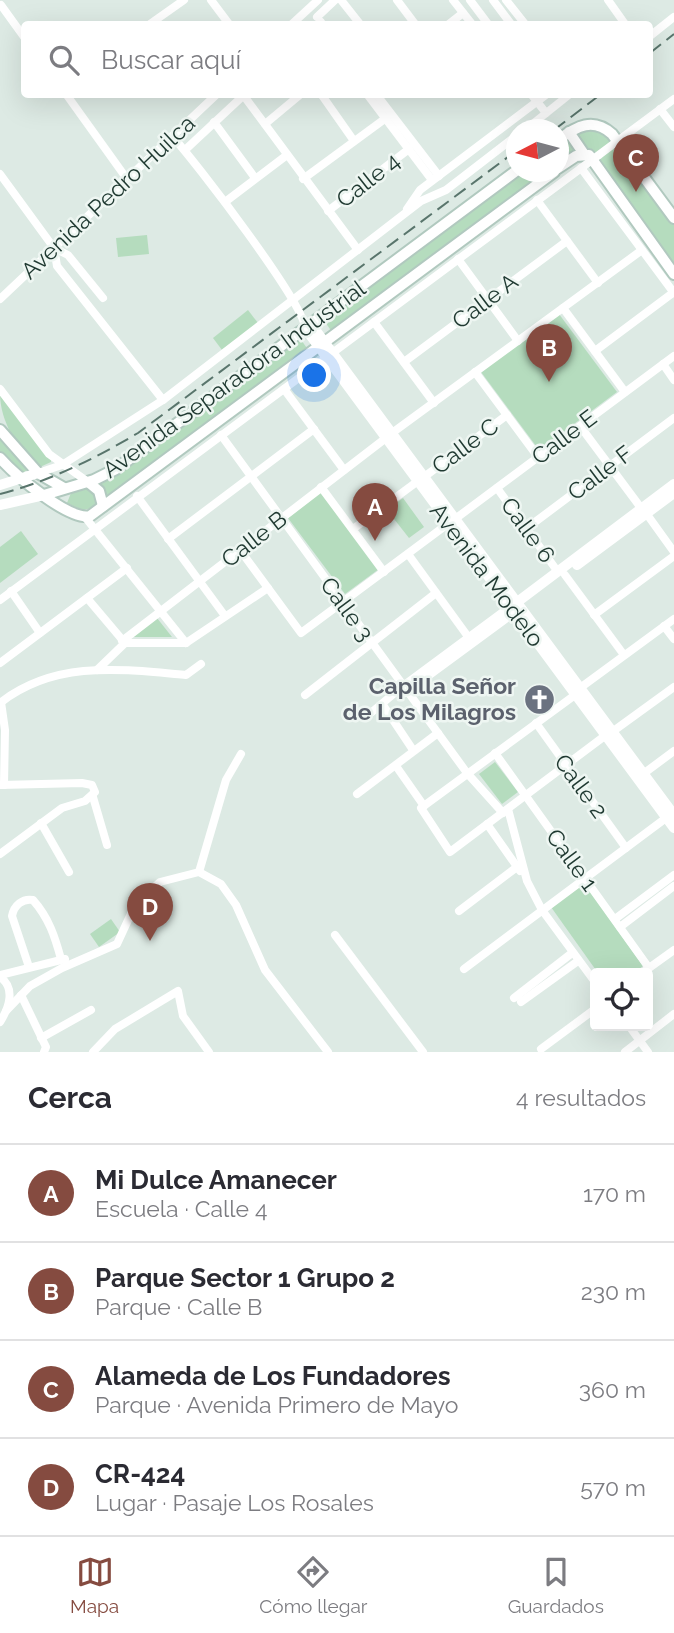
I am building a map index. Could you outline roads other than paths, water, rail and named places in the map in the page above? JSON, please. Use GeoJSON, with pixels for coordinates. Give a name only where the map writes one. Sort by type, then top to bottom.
{"type":"FeatureCollection","features":[{"type":"Feature","properties":{"kind":"main road"},"geometry":{"type":"LineString","coordinates":[[674,218],[617,141],[597,125],[585,124],[569,132],[674,274]]}},
{"type":"Feature","properties":{"kind":"main road","name":"Avenida Separadora Industrial"},"geometry":{"type":"LineString","coordinates":[[569,164],[588,157]]}},
{"type":"Feature","properties":{"kind":"main road","name":"Avenida Separadora Industrial"},"geometry":{"type":"LineString","coordinates":[[44,495],[88,482],[116,469],[307,324],[506,178]]}},
{"type":"Feature","properties":{"kind":"main road","name":"Avenida Separadora Industrial"},"geometry":{"type":"LineString","coordinates":[[85,517],[541,182]]}},
{"type":"Feature","properties":{"kind":"main road"},"geometry":{"type":"LineString","coordinates":[[0,430],[38,473],[64,488]]}},
{"type":"Feature","properties":{"kind":"main road"},"geometry":{"type":"LineString","coordinates":[[0,473],[1,459]]}},
{"type":"Feature","properties":{"kind":"main road"},"geometry":{"type":"LineString","coordinates":[[1,459],[44,495],[85,517]]}},
{"type":"Feature","properties":{"kind":"main road"},"geometry":{"type":"LineString","coordinates":[[88,482],[99,491],[103,506]]}},
{"type":"Feature","properties":{"kind":"main road"},"geometry":{"type":"LineString","coordinates":[[64,508],[66,496],[75,485]]}},
{"type":"Feature","properties":{"kind":"street"},"geometry":{"type":"LineString","coordinates":[[154,21],[184,0]]}},
{"type":"Feature","properties":{"kind":"street"},"geometry":{"type":"LineString","coordinates":[[211,0],[227,21]]}},
{"type":"Feature","properties":{"kind":"street"},"geometry":{"type":"LineString","coordinates":[[295,21],[318,0]]}},
{"type":"Feature","properties":{"kind":"street"},"geometry":{"type":"LineString","coordinates":[[321,21],[335,0]]}},
{"type":"Feature","properties":{"kind":"street"},"geometry":{"type":"LineString","coordinates":[[341,0],[358,21]]}},
{"type":"Feature","properties":{"kind":"street"},"geometry":{"type":"LineString","coordinates":[[397,0],[413,21]]}},
{"type":"Feature","properties":{"kind":"street"},"geometry":{"type":"LineString","coordinates":[[453,0],[470,21]]}},
{"type":"Feature","properties":{"kind":"street"},"geometry":{"type":"LineString","coordinates":[[470,0],[486,21]]}},
{"type":"Feature","properties":{"kind":"street"},"geometry":{"type":"LineString","coordinates":[[492,0],[509,21]]}},
{"type":"Feature","properties":{"kind":"street"},"geometry":{"type":"LineString","coordinates":[[506,0],[523,21]]}},
{"type":"Feature","properties":{"kind":"street"},"geometry":{"type":"LineString","coordinates":[[608,0],[623,21]]}},
{"type":"Feature","properties":{"kind":"street"},"geometry":{"type":"LineString","coordinates":[[3,4],[21,32]]}},
{"type":"Feature","properties":{"kind":"street"},"geometry":{"type":"LineString","coordinates":[[309,8],[319,21]]}},
{"type":"Feature","properties":{"kind":"street"},"geometry":{"type":"LineString","coordinates":[[453,21],[463,13]]}},
{"type":"Feature","properties":{"kind":"street"},"geometry":{"type":"LineString","coordinates":[[653,33],[674,18]]}},
{"type":"Feature","properties":{"kind":"street"},"geometry":{"type":"LineString","coordinates":[[69,98],[127,180]]}},
{"type":"Feature","properties":{"kind":"street","name":"Avenida Pedro Huilca"},"geometry":{"type":"LineString","coordinates":[[0,299],[213,98]]}},
{"type":"Feature","properties":{"kind":"street"},"geometry":{"type":"LineString","coordinates":[[185,150],[242,98]]}},
{"type":"Feature","properties":{"kind":"street"},"geometry":{"type":"LineString","coordinates":[[247,98],[303,179],[358,250]]}},
{"type":"Feature","properties":{"kind":"street"},"geometry":{"type":"LineString","coordinates":[[265,124],[296,98]]}},
{"type":"Feature","properties":{"kind":"street"},"geometry":{"type":"LineString","coordinates":[[324,98],[354,141]]}},
{"type":"Feature","properties":{"kind":"street"},"geometry":{"type":"LineString","coordinates":[[370,98],[409,149],[436,178]]}},
{"type":"Feature","properties":{"kind":"street"},"geometry":{"type":"LineString","coordinates":[[379,98],[436,178]]}},
{"type":"Feature","properties":{"kind":"street"},"geometry":{"type":"LineString","coordinates":[[539,98],[549,111]]}},
{"type":"Feature","properties":{"kind":"street","name":"Avenida Separadora Industrial"},"geometry":{"type":"LineString","coordinates":[[401,217],[420,190],[539,98]]}},
{"type":"Feature","properties":{"kind":"street"},"geometry":{"type":"LineString","coordinates":[[539,119],[564,98]]}},
{"type":"Feature","properties":{"kind":"street","name":"Avenida Separadora Industrial"},"geometry":{"type":"LineString","coordinates":[[0,600],[581,168],[588,157],[617,141],[674,99]]}},
{"type":"Feature","properties":{"kind":"street"},"geometry":{"type":"LineString","coordinates":[[660,108],[674,127]]}},
{"type":"Feature","properties":{"kind":"street"},"geometry":{"type":"LineString","coordinates":[[303,179],[386,118]]}},
{"type":"Feature","properties":{"kind":"street"},"geometry":{"type":"LineString","coordinates":[[214,122],[255,178]]}},
{"type":"Feature","properties":{"kind":"street","name":"Avenida Modelo"},"geometry":{"type":"LineString","coordinates":[[172,136],[225,202],[321,345],[670,817]]}},
{"type":"Feature","properties":{"kind":"street","name":"Avenida Separadora Industrial"},"geometry":{"type":"LineString","coordinates":[[38,473],[62,465],[163,400],[421,201],[446,190],[506,144]]}},
{"type":"Feature","properties":{"kind":"street","name":"Calle 4"},"geometry":{"type":"LineString","coordinates":[[328,211],[409,149]]}},
{"type":"Feature","properties":{"kind":"street"},"geometry":{"type":"LineString","coordinates":[[225,202],[286,155]]}},
{"type":"Feature","properties":{"kind":"street"},"geometry":{"type":"LineString","coordinates":[[581,168],[674,293],[596,351]]}},
{"type":"Feature","properties":{"kind":"street"},"geometry":{"type":"LineString","coordinates":[[0,174],[54,248],[57,265],[163,400]]}},
{"type":"Feature","properties":{"kind":"street"},"geometry":{"type":"LineString","coordinates":[[537,200],[598,282]]}},
{"type":"Feature","properties":{"kind":"street","name":"Calle A"},"geometry":{"type":"LineString","coordinates":[[404,362],[567,241]]}},
{"type":"Feature","properties":{"kind":"street"},"geometry":{"type":"LineString","coordinates":[[54,248],[68,255],[103,298]]}},
{"type":"Feature","properties":{"kind":"street","name":"Calle B"},"geometry":{"type":"LineString","coordinates":[[97,671],[123,642],[199,581],[389,436],[642,250]]}},
{"type":"Feature","properties":{"kind":"street"},"geometry":{"type":"LineString","coordinates":[[458,259],[518,341]]}},
{"type":"Feature","properties":{"kind":"street"},"geometry":{"type":"LineString","coordinates":[[563,308],[625,392]]}},
{"type":"Feature","properties":{"kind":"street"},"geometry":{"type":"LineString","coordinates":[[374,322],[434,403]]}},
{"type":"Feature","properties":{"kind":"street","name":"Calle E"},"geometry":{"type":"LineString","coordinates":[[268,587],[301,633],[674,356]]}},
{"type":"Feature","properties":{"kind":"street"},"geometry":{"type":"LineString","coordinates":[[663,364],[674,380]]}},
{"type":"Feature","properties":{"kind":"street"},"geometry":{"type":"LineString","coordinates":[[475,372],[538,457]]}},
{"type":"Feature","properties":{"kind":"street"},"geometry":{"type":"LineString","coordinates":[[0,389],[43,448],[62,465],[88,482]]}},
{"type":"Feature","properties":{"kind":"street"},"geometry":{"type":"LineString","coordinates":[[284,389],[344,470]]}},
{"type":"Feature","properties":{"kind":"street","name":"Calle C"},"geometry":{"type":"LineString","coordinates":[[353,529],[507,415]]}},
{"type":"Feature","properties":{"kind":"street","name":"Calle F"},"geometry":{"type":"LineString","coordinates":[[527,528],[674,418]]}},
{"type":"Feature","properties":{"kind":"street"},"geometry":{"type":"LineString","coordinates":[[580,426],[674,554],[594,615]]}},
{"type":"Feature","properties":{"kind":"street"},"geometry":{"type":"LineString","coordinates":[[168,539],[314,429]]}},
{"type":"Feature","properties":{"kind":"street","name":"Calle 3"},"geometry":{"type":"LineString","coordinates":[[221,435],[467,773],[505,811]]}},
{"type":"Feature","properties":{"kind":"street"},"geometry":{"type":"LineString","coordinates":[[0,485],[38,473]]}},
{"type":"Feature","properties":{"kind":"street"},"geometry":{"type":"LineString","coordinates":[[366,717],[643,511],[674,484]]}},
{"type":"Feature","properties":{"kind":"street"},"geometry":{"type":"LineString","coordinates":[[321,487],[384,572]]}},
{"type":"Feature","properties":{"kind":"street","name":"Calle 6"},"geometry":{"type":"LineString","coordinates":[[497,488],[561,573]]}},
{"type":"Feature","properties":{"kind":"street"},"geometry":{"type":"LineString","coordinates":[[643,511],[674,493]]}},
{"type":"Feature","properties":{"kind":"street"},"geometry":{"type":"LineString","coordinates":[[0,505],[44,495]]}},
{"type":"Feature","properties":{"kind":"street"},"geometry":{"type":"LineString","coordinates":[[137,496],[225,616]]}},
{"type":"Feature","properties":{"kind":"street"},"geometry":{"type":"LineString","coordinates":[[85,517],[186,643]]}},
{"type":"Feature","properties":{"kind":"street"},"geometry":{"type":"LineString","coordinates":[[88,598],[123,642],[186,643],[268,587],[240,550]]}},
{"type":"Feature","properties":{"kind":"street"},"geometry":{"type":"LineString","coordinates":[[408,554],[469,638]]}},
{"type":"Feature","properties":{"kind":"street"},"geometry":{"type":"LineString","coordinates":[[0,663],[127,568]]}},
{"type":"Feature","properties":{"kind":"street"},"geometry":{"type":"LineString","coordinates":[[561,573],[624,655]]}},
{"type":"Feature","properties":{"kind":"street"},"geometry":{"type":"LineString","coordinates":[[11,591],[40,634]]}},
{"type":"Feature","properties":{"kind":"street"},"geometry":{"type":"LineString","coordinates":[[305,695],[436,593]]}},
{"type":"Feature","properties":{"kind":"street"},"geometry":{"type":"LineString","coordinates":[[405,689],[469,638],[516,607]]}},
{"type":"Feature","properties":{"kind":"street"},"geometry":{"type":"LineString","coordinates":[[674,619],[421,808],[450,852],[674,687]]}},
{"type":"Feature","properties":{"kind":"street"},"geometry":{"type":"LineString","coordinates":[[664,626],[674,639]]}},
{"type":"Feature","properties":{"kind":"street"},"geometry":{"type":"LineString","coordinates":[[107,845],[92,785],[2,785],[5,730],[1,702],[35,680],[97,671],[186,675],[201,664]]}},
{"type":"Feature","properties":{"kind":"street"},"geometry":{"type":"LineString","coordinates":[[383,705],[413,750]]}},
{"type":"Feature","properties":{"kind":"street","name":"Calle 2"},"geometry":{"type":"LineString","coordinates":[[536,723],[626,848]]}},
{"type":"Feature","properties":{"kind":"street"},"geometry":{"type":"LineString","coordinates":[[357,794],[438,733]]}},
{"type":"Feature","properties":{"kind":"street","name":"Avenida Modelo"},"geometry":{"type":"LineString","coordinates":[[609,734],[643,774],[674,828]]}},
{"type":"Feature","properties":{"kind":"street"},"geometry":{"type":"LineString","coordinates":[[643,774],[674,751]]}},
{"type":"Feature","properties":{"kind":"street","name":"Calle 1"},"geometry":{"type":"LineString","coordinates":[[495,753],[617,923],[644,968]]}},
{"type":"Feature","properties":{"kind":"street"},"geometry":{"type":"LineString","coordinates":[[199,872],[226,780],[241,754]]}},
{"type":"Feature","properties":{"kind":"street"},"geometry":{"type":"LineString","coordinates":[[396,766],[424,806]]}},
{"type":"Feature","properties":{"kind":"street"},"geometry":{"type":"LineString","coordinates":[[0,854],[62,808],[93,797]]}},
{"type":"Feature","properties":{"kind":"street"},"geometry":{"type":"LineString","coordinates":[[505,811],[527,881]]}},
{"type":"Feature","properties":{"kind":"street"},"geometry":{"type":"LineString","coordinates":[[464,969],[670,817]]}},
{"type":"Feature","properties":{"kind":"street"},"geometry":{"type":"LineString","coordinates":[[41,822],[69,872]]}},
{"type":"Feature","properties":{"kind":"street"},"geometry":{"type":"LineString","coordinates":[[487,824],[527,881],[542,910],[590,976]]}},
{"type":"Feature","properties":{"kind":"street"},"geometry":{"type":"LineString","coordinates":[[459,911],[517,867]]}},
{"type":"Feature","properties":{"kind":"street"},"geometry":{"type":"LineString","coordinates":[[0,1022],[6,1011],[30,986],[81,959],[111,949],[117,944],[135,905],[160,881],[199,872],[221,884],[236,905],[265,970],[328,1052]]}},
{"type":"Feature","properties":{"kind":"street"},"geometry":{"type":"LineString","coordinates":[[617,923],[674,875]]}},
{"type":"Feature","properties":{"kind":"street"},"geometry":{"type":"LineString","coordinates":[[617,923],[674,886]]}},
{"type":"Feature","properties":{"kind":"street"},"geometry":{"type":"LineString","coordinates":[[29,967],[12,916],[18,903],[27,899],[33,900],[41,909],[53,930],[61,959]]}},
{"type":"Feature","properties":{"kind":"street"},"geometry":{"type":"LineString","coordinates":[[335,935],[423,1052]]}},
{"type":"Feature","properties":{"kind":"street"},"geometry":{"type":"LineString","coordinates":[[650,968],[674,950]]}},
{"type":"Feature","properties":{"kind":"street"},"geometry":{"type":"LineString","coordinates":[[517,1000],[575,957]]}},
{"type":"Feature","properties":{"kind":"street"},"geometry":{"type":"LineString","coordinates":[[6,1011],[10,993],[7,983],[0,976],[61,959],[81,959]]}},
{"type":"Feature","properties":{"kind":"street"},"geometry":{"type":"LineString","coordinates":[[93,1052],[115,1029],[178,991],[183,1016],[209,1052]]}},
{"type":"Feature","properties":{"kind":"street"},"geometry":{"type":"LineString","coordinates":[[21,995],[46,1047],[44,1052]]}},
{"type":"Feature","properties":{"kind":"street"},"geometry":{"type":"LineString","coordinates":[[41,1038],[92,1010]]}},
{"type":"Feature","properties":{"kind":"street"},"geometry":{"type":"LineString","coordinates":[[541,1049],[590,1013]]}},
{"type":"Feature","properties":{"kind":"street"},"geometry":{"type":"LineString","coordinates":[[625,1052],[674,1014]]}},
{"type":"Feature","properties":{"kind":"street"},"geometry":{"type":"LineString","coordinates":[[633,1031],[649,1052]]}},
{"type":"Feature","properties":{"kind":"railway"},"geometry":{"type":"LineString","coordinates":[[653,51],[674,34]]}},
{"type":"Feature","properties":{"kind":"railway"},"geometry":{"type":"LineString","coordinates":[[568,119],[596,98]]}},
{"type":"Feature","properties":{"kind":"railway"},"geometry":{"type":"LineString","coordinates":[[0,494],[71,468],[138,433],[506,158]]}},
{"type":"Feature","properties":{"kind":"place","name":"Alameda de Los Fundadores"},"geometry":{"type":"Point","coordinates":[636,192]}},
{"type":"Feature","properties":{"kind":"place","name":"Parque Sector 1 Grupo 2"},"geometry":{"type":"Point","coordinates":[549,382]}},
{"type":"Feature","properties":{"kind":"place","name":"Mi Dulce Amanecer"},"geometry":{"type":"Point","coordinates":[375,541]}},
{"type":"Feature","properties":{"kind":"place","name":"Capilla Señor de Los Milagros"},"geometry":{"type":"Point","coordinates":[539,699]}},
{"type":"Feature","properties":{"kind":"place","name":"CR-424"},"geometry":{"type":"Point","coordinates":[150,941]}}]}
